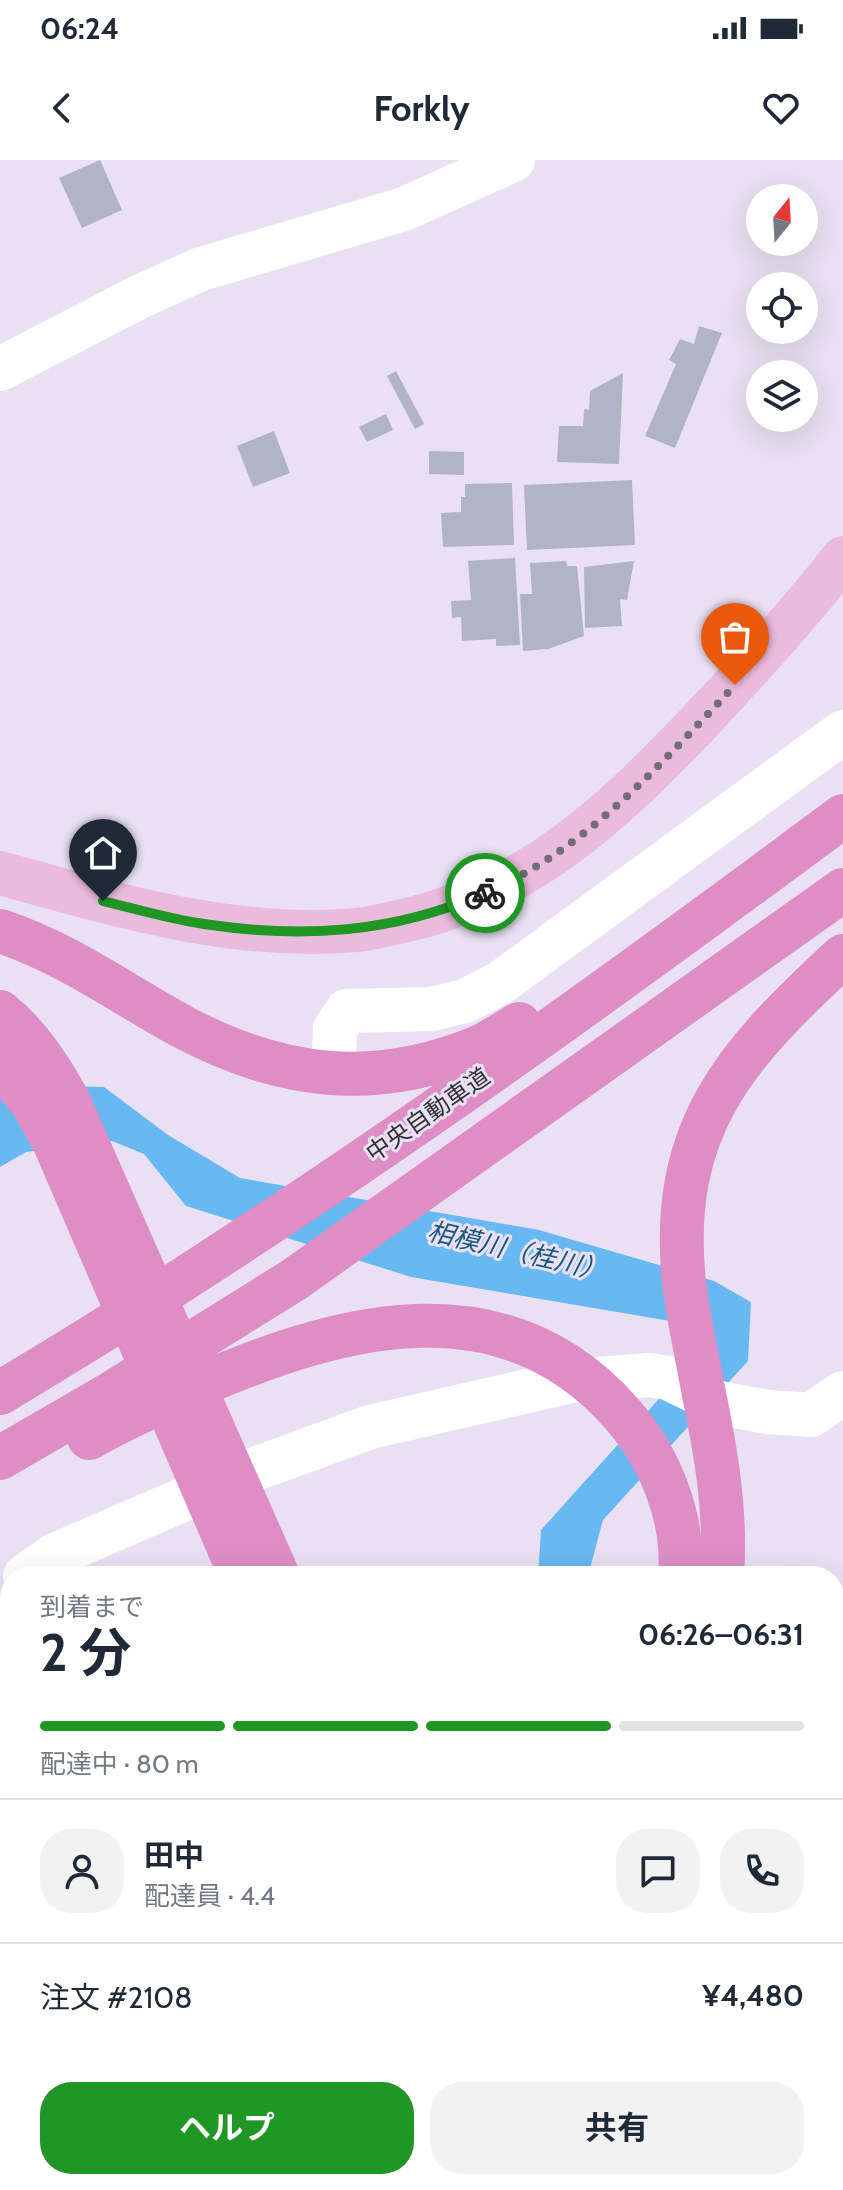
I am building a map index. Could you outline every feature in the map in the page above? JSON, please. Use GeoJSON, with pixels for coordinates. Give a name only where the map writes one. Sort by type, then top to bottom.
{"type":"FeatureCollection","features":[{"type":"Feature","properties":{"kind":"highway"},"geometry":{"type":"LineString","coordinates":[[0,931],[59,955],[181,1026],[264,1063],[344,1074],[393,1071],[478,1047],[526,1020],[843,792]]}},
{"type":"Feature","properties":{"kind":"highway","name":"中央自動車道"},"geometry":{"type":"LineString","coordinates":[[0,1393],[225,1255],[601,996],[843,816]]}},
{"type":"Feature","properties":{"kind":"highway"},"geometry":{"type":"LineString","coordinates":[[0,1458],[125,1385],[295,1279],[843,890]]}},
{"type":"Feature","properties":{"kind":"highway"},"geometry":{"type":"LineString","coordinates":[[722,1566],[723,1515],[714,1445],[684,1284],[681,1238],[684,1191],[693,1152],[723,1086],[749,1048],[843,956]]}},
{"type":"Feature","properties":{"kind":"highway"},"geometry":{"type":"LineString","coordinates":[[6,1017],[50,1068],[87,1138],[274,1566]]}},
{"type":"Feature","properties":{"kind":"highway"},"geometry":{"type":"LineString","coordinates":[[0,1063],[33,1104],[55,1144],[237,1566]]}},
{"type":"Feature","properties":{"kind":"highway"},"geometry":{"type":"LineString","coordinates":[[0,1487],[126,1417],[260,1360],[316,1341],[402,1325],[474,1329],[524,1344],[579,1372],[628,1421],[648,1450],[663,1480],[679,1539],[680,1566]]}},
{"type":"Feature","properties":{"kind":"main road"},"geometry":{"type":"LineString","coordinates":[[0,873],[205,924],[295,931],[357,930],[433,914],[504,885],[594,826],[657,767],[735,685],[843,558]]}},
{"type":"Feature","properties":{"kind":"street"},"geometry":{"type":"LineString","coordinates":[[0,369],[141,296],[201,269],[404,209],[513,160]]}},
{"type":"Feature","properties":{"kind":"street"},"geometry":{"type":"LineString","coordinates":[[334,1057],[335,1029],[347,1011],[431,1009],[465,1001],[500,983],[843,732]]}},
{"type":"Feature","properties":{"kind":"street"},"geometry":{"type":"LineString","coordinates":[[39,1566],[55,1555],[247,1472],[370,1427],[571,1381],[649,1375],[668,1378],[719,1403],[768,1412],[811,1415],[843,1393]]}},
{"type":"Feature","properties":{"kind":"water","name":"相模川（桂川）"},"geometry":{"type":"Polygon","coordinates":[[[22,1085],[104,1087],[168,1135],[240,1178],[539,1230],[714,1281],[751,1302],[748,1361],[603,1520],[591,1566],[539,1566],[541,1530],[694,1360],[682,1323],[411,1277],[186,1206],[144,1154],[112,1141],[26,1152],[0,1167],[0,1095],[22,1085]]]}},
{"type":"Feature","properties":{"kind":"building"},"geometry":{"type":"Polygon","coordinates":[[[100,160],[122,210],[82,228],[59,178],[100,160]]]}},
{"type":"Feature","properties":{"kind":"building"},"geometry":{"type":"Polygon","coordinates":[[[699,326],[722,333],[675,448],[645,436],[676,364],[669,360],[680,339],[694,344],[699,326]]]}},
{"type":"Feature","properties":{"kind":"building"},"geometry":{"type":"Polygon","coordinates":[[[396,371],[424,424],[415,429],[387,376],[396,371]]]}},
{"type":"Feature","properties":{"kind":"building"},"geometry":{"type":"Polygon","coordinates":[[[623,373],[619,464],[557,462],[559,426],[583,426],[584,409],[589,410],[590,391],[623,373]]]}},
{"type":"Feature","properties":{"kind":"building"},"geometry":{"type":"Polygon","coordinates":[[[386,414],[393,430],[367,442],[359,427],[386,414]]]}},
{"type":"Feature","properties":{"kind":"building"},"geometry":{"type":"Polygon","coordinates":[[[274,431],[290,473],[253,487],[237,446],[274,431]]]}},
{"type":"Feature","properties":{"kind":"building"},"geometry":{"type":"Polygon","coordinates":[[[429,451],[464,452],[464,475],[429,474],[429,451]]]}},
{"type":"Feature","properties":{"kind":"building"},"geometry":{"type":"Polygon","coordinates":[[[632,480],[635,545],[527,550],[524,485],[632,480]]]}},
{"type":"Feature","properties":{"kind":"building"},"geometry":{"type":"Polygon","coordinates":[[[512,483],[514,545],[443,547],[441,513],[461,512],[465,484],[512,483]]]}},
{"type":"Feature","properties":{"kind":"building"},"geometry":{"type":"Polygon","coordinates":[[[515,558],[520,645],[496,646],[496,639],[462,641],[461,617],[452,618],[451,601],[471,600],[468,561],[515,558]]]}},
{"type":"Feature","properties":{"kind":"building"},"geometry":{"type":"Polygon","coordinates":[[[566,561],[567,566],[577,566],[584,636],[548,649],[523,651],[520,594],[532,594],[530,563],[566,561]]]}},
{"type":"Feature","properties":{"kind":"building"},"geometry":{"type":"Polygon","coordinates":[[[634,561],[627,600],[620,599],[622,626],[585,628],[584,567],[634,561]]]}},
{"type":"Feature","properties":{"kind":"way so far"},"geometry":{"type":"LineString","coordinates":[[485,893],[560,851],[594,826],[667,757],[735,685]]}},
{"type":"Feature","properties":{"kind":"route"},"geometry":{"type":"LineString","coordinates":[[103,901],[205,924],[295,931],[357,930],[433,914],[485,893]]}}]}
